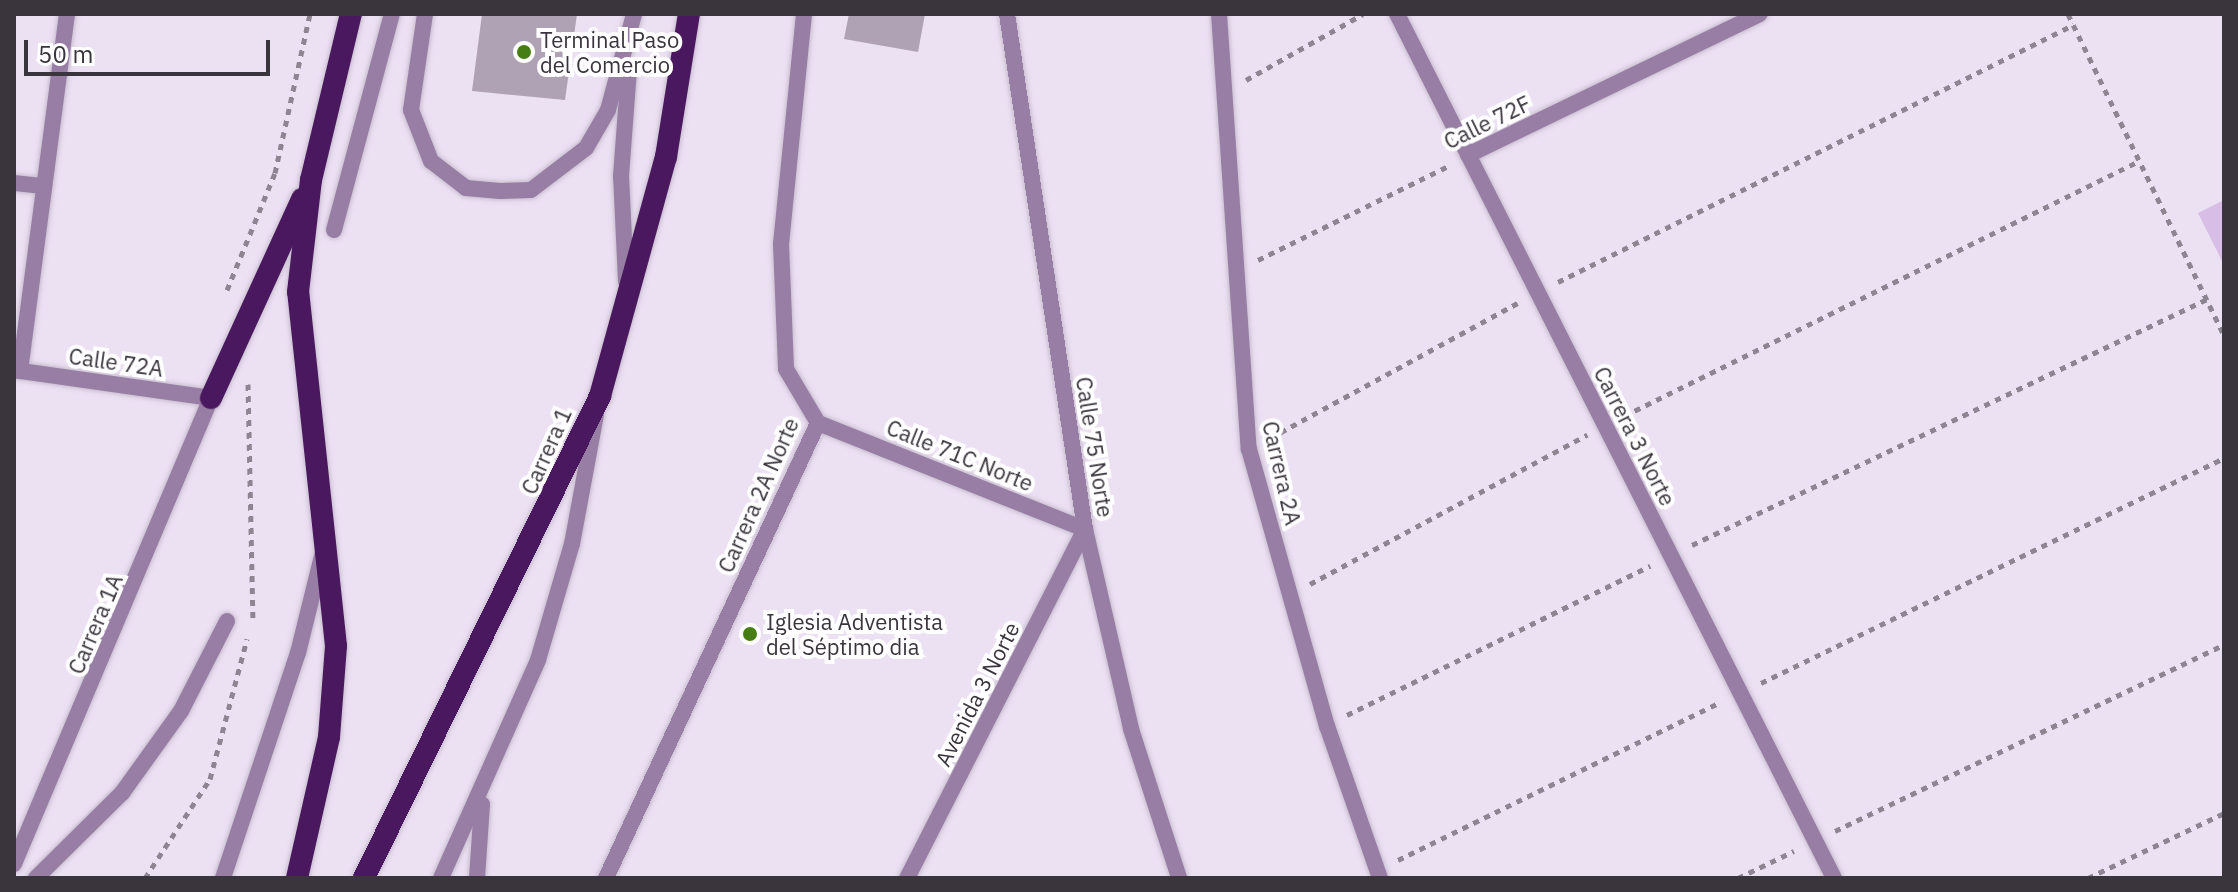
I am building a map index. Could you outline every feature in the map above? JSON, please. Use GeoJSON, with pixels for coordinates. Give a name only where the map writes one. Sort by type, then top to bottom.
{"type":"FeatureCollection","features":[{"type":"Feature","properties":{"kind":"highway"},"geometry":{"type":"LineString","coordinates":[[297,878],[329,737],[336,646],[329,531],[298,292],[311,180],[351,14]]}},
{"type":"Feature","properties":{"kind":"highway","name":"Carrera 1"},"geometry":{"type":"LineString","coordinates":[[364,878],[528,555],[600,396],[628,304],[666,157],[689,14]]}},
{"type":"Feature","properties":{"kind":"highway"},"geometry":{"type":"LineString","coordinates":[[211,398],[311,180]]}},
{"type":"Feature","properties":{"kind":"street"},"geometry":{"type":"LineString","coordinates":[[17,371],[67,14]]}},
{"type":"Feature","properties":{"kind":"street"},"geometry":{"type":"LineString","coordinates":[[334,230],[392,14]]}},
{"type":"Feature","properties":{"kind":"street"},"geometry":{"type":"LineString","coordinates":[[425,14],[411,110],[431,161],[466,188],[531,190],[561,173],[608,110],[631,47]]}},
{"type":"Feature","properties":{"kind":"street"},"geometry":{"type":"LineString","coordinates":[[628,304],[621,176],[634,14]]}},
{"type":"Feature","properties":{"kind":"street","name":"Carrera 2A Norte"},"geometry":{"type":"LineString","coordinates":[[606,878],[818,423],[786,369],[781,244],[804,14]]}},
{"type":"Feature","properties":{"kind":"street","name":"Calle 75 Norte"},"geometry":{"type":"LineString","coordinates":[[1007,14],[1085,529],[1131,729],[1179,878]]}},
{"type":"Feature","properties":{"kind":"street","name":"Carrera 2A"},"geometry":{"type":"LineString","coordinates":[[1219,14],[1233,269],[1249,449],[1327,726],[1378,874]]}},
{"type":"Feature","properties":{"kind":"street","name":"Carrera 3 Norte"},"geometry":{"type":"LineString","coordinates":[[1397,14],[1834,878]]}},
{"type":"Feature","properties":{"kind":"street","name":"Calle 72F"},"geometry":{"type":"LineString","coordinates":[[1468,155],[1760,14]]}},
{"type":"Feature","properties":{"kind":"street"},"geometry":{"type":"LineString","coordinates":[[14,183],[44,186]]}},
{"type":"Feature","properties":{"kind":"street","name":"Calle 72A"},"geometry":{"type":"LineString","coordinates":[[17,371],[211,398]]}},
{"type":"Feature","properties":{"kind":"street"},"geometry":{"type":"LineString","coordinates":[[441,878],[483,794],[561,586],[600,396]]}},
{"type":"Feature","properties":{"kind":"street","name":"Carrera 1A"},"geometry":{"type":"LineString","coordinates":[[14,864],[211,398]]}},
{"type":"Feature","properties":{"kind":"street","name":"Calle 71C Norte"},"geometry":{"type":"LineString","coordinates":[[818,423],[1085,529]]}},
{"type":"Feature","properties":{"kind":"street","name":"Avenida 3 Norte"},"geometry":{"type":"LineString","coordinates":[[907,878],[1085,529]]}},
{"type":"Feature","properties":{"kind":"street"},"geometry":{"type":"LineString","coordinates":[[223,878],[298,653],[329,531]]}},
{"type":"Feature","properties":{"kind":"street"},"geometry":{"type":"LineString","coordinates":[[36,878],[122,793],[181,711],[227,621]]}},
{"type":"Feature","properties":{"kind":"street"},"geometry":{"type":"LineString","coordinates":[[477,878],[483,794]]}},
{"type":"Feature","properties":{"kind":"path"},"geometry":{"type":"LineString","coordinates":[[222,303],[275,173],[310,14]]}},
{"type":"Feature","properties":{"kind":"path"},"geometry":{"type":"LineString","coordinates":[[1222,94],[1363,14]]}},
{"type":"Feature","properties":{"kind":"path"},"geometry":{"type":"LineString","coordinates":[[2068,14],[2224,335]]}},
{"type":"Feature","properties":{"kind":"path"},"geometry":{"type":"LineString","coordinates":[[1249,449],[1538,292],[2073,25]]}},
{"type":"Feature","properties":{"kind":"path","name":"Calle 72F"},"geometry":{"type":"LineString","coordinates":[[1233,269],[1468,155]]}},
{"type":"Feature","properties":{"kind":"path"},"geometry":{"type":"LineString","coordinates":[[1290,595],[1605,425],[2139,161]]}},
{"type":"Feature","properties":{"kind":"path"},"geometry":{"type":"LineString","coordinates":[[1327,726],[1671,555],[2207,299]]}},
{"type":"Feature","properties":{"kind":"path"},"geometry":{"type":"LineString","coordinates":[[145,878],[210,779],[253,617],[250,386],[229,359]]}},
{"type":"Feature","properties":{"kind":"path"},"geometry":{"type":"LineString","coordinates":[[1378,874],[2224,458]]}},
{"type":"Feature","properties":{"kind":"path"},"geometry":{"type":"LineString","coordinates":[[1738,878],[2224,645]]}},
{"type":"Feature","properties":{"kind":"path"},"geometry":{"type":"LineString","coordinates":[[2088,878],[2224,813]]}},
{"type":"Feature","properties":{"kind":"shaded area"},"geometry":{"type":"Polygon","coordinates":[[[2224,200],[2224,265],[2198,213],[2224,200]]]}},
{"type":"Feature","properties":{"kind":"building","name":"Terminal Paso del Comercio"},"geometry":{"type":"Polygon","coordinates":[[[482,14],[577,14],[565,100],[472,91],[482,14]]]}},
{"type":"Feature","properties":{"kind":"building"},"geometry":{"type":"Polygon","coordinates":[[[849,14],[925,14],[918,52],[844,39],[849,14]]]}},
{"type":"Feature","properties":{"kind":"place","name":"Terminal Paso del Comercio"},"geometry":{"type":"Point","coordinates":[524,52]}},
{"type":"Feature","properties":{"kind":"place","name":"Iglesia Adventista del Séptimo dia"},"geometry":{"type":"Point","coordinates":[750,634]}}]}
